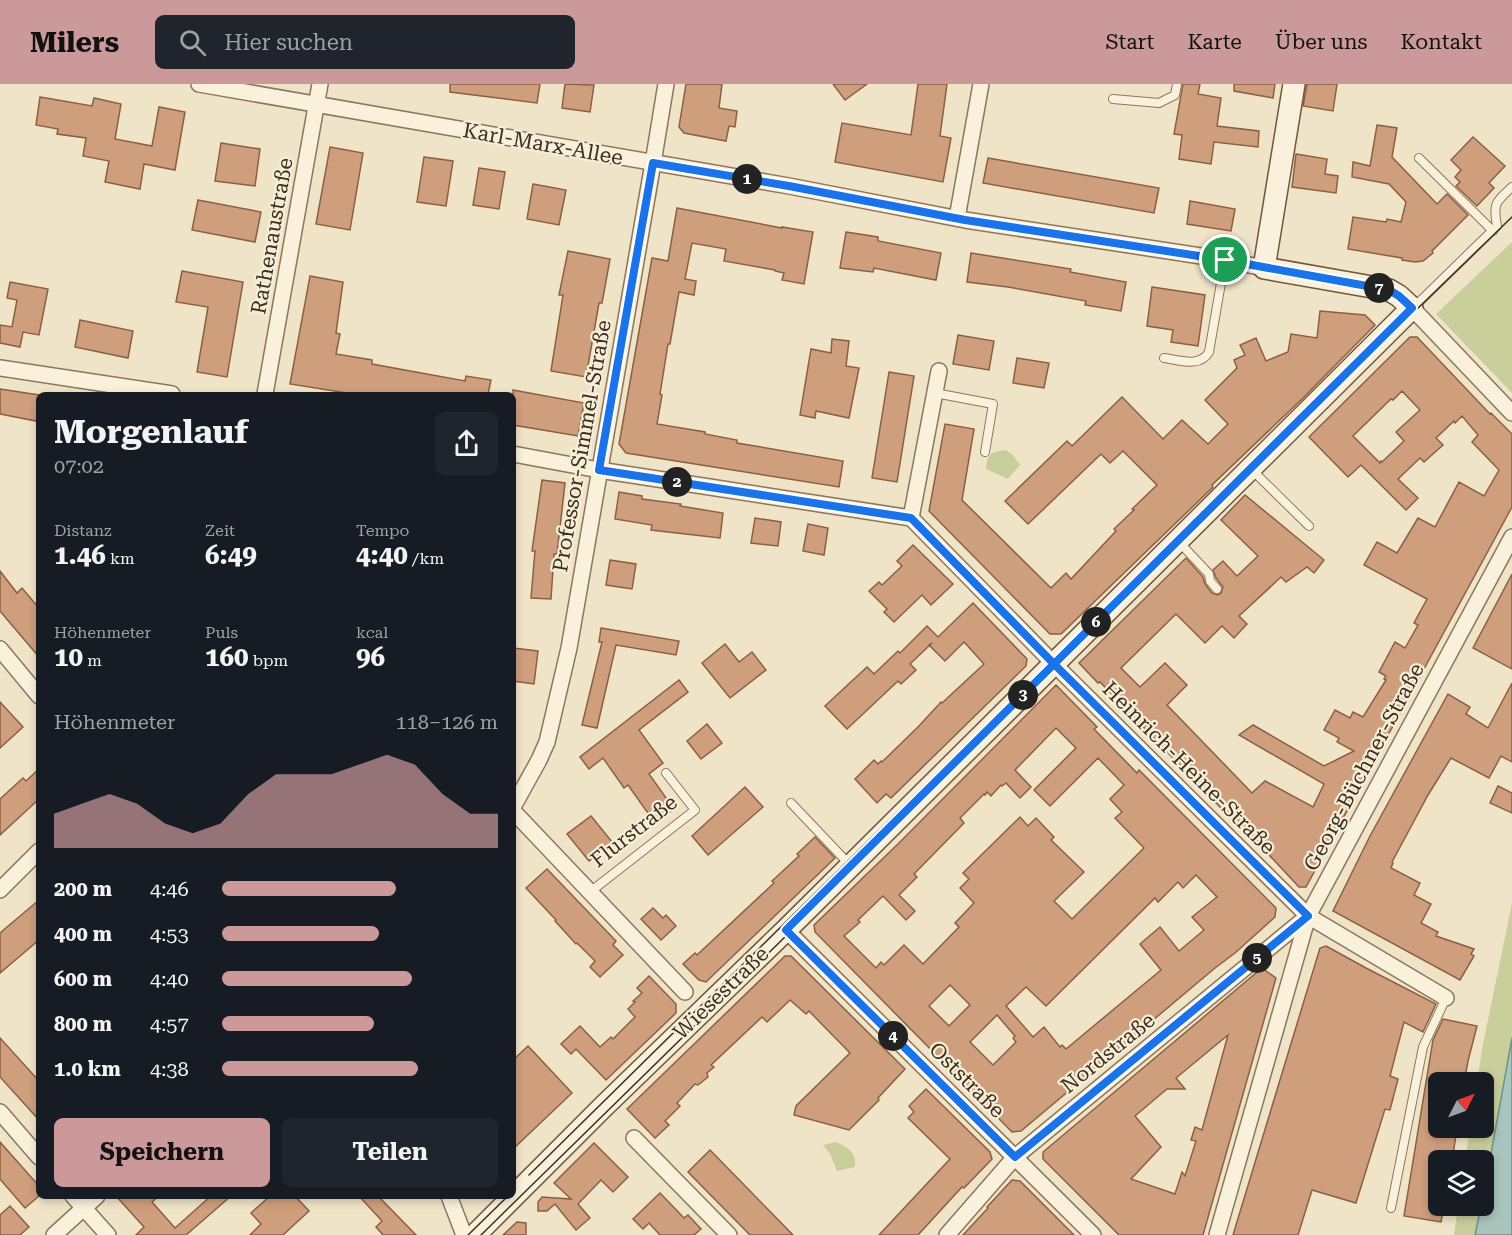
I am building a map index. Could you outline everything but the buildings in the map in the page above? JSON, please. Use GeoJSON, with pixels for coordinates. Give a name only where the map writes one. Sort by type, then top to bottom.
{"type":"FeatureCollection","features":[{"type":"Feature","properties":{"kind":"street","name":"Karl-Marx-Allee"},"geometry":{"type":"LineString","coordinates":[[199,84],[789,186],[957,218],[1225,260],[1389,290],[1412,308]]}},
{"type":"Feature","properties":{"kind":"street","name":"Rathenaustraße"},"geometry":{"type":"LineString","coordinates":[[265,392],[320,84]]}},
{"type":"Feature","properties":{"kind":"street","name":"Professor-Simmel-Straße"},"geometry":{"type":"LineString","coordinates":[[516,803],[539,760],[549,735],[569,648],[666,84]]}},
{"type":"Feature","properties":{"kind":"street"},"geometry":{"type":"LineString","coordinates":[[957,218],[981,84]]}},
{"type":"Feature","properties":{"kind":"street"},"geometry":{"type":"LineString","coordinates":[[1264,268],[1294,84]]}},
{"type":"Feature","properties":{"kind":"street"},"geometry":{"type":"LineString","coordinates":[[1412,308],[1512,413]]}},
{"type":"Feature","properties":{"kind":"street","name":"Wiesestraße"},"geometry":{"type":"LineString","coordinates":[[516,1194],[786,930],[1412,308]]}},
{"type":"Feature","properties":{"kind":"street"},"geometry":{"type":"LineString","coordinates":[[0,368],[159,392]]}},
{"type":"Feature","properties":{"kind":"street"},"geometry":{"type":"LineString","coordinates":[[516,455],[599,470],[911,518],[939,371]]}},
{"type":"Feature","properties":{"kind":"street","name":"Heinrich-Heine-Straße"},"geometry":{"type":"LineString","coordinates":[[911,518],[1054,664],[1308,916],[1446,998]]}},
{"type":"Feature","properties":{"kind":"street","name":"Georg-Büchner-Straße"},"geometry":{"type":"LineString","coordinates":[[1217,1235],[1308,916],[1512,537]]}},
{"type":"Feature","properties":{"kind":"street"},"geometry":{"type":"LineString","coordinates":[[2,657],[36,693]]}},
{"type":"Feature","properties":{"kind":"street","name":"Flurstraße"},"geometry":{"type":"LineString","coordinates":[[516,812],[685,992]]}},
{"type":"Feature","properties":{"kind":"street"},"geometry":{"type":"LineString","coordinates":[[0,890],[36,854]]}},
{"type":"Feature","properties":{"kind":"street","name":"Nordstraße"},"geometry":{"type":"LineString","coordinates":[[947,1235],[1015,1157],[1308,916]]}},
{"type":"Feature","properties":{"kind":"street","name":"Oststraße"},"geometry":{"type":"LineString","coordinates":[[786,930],[1093,1235]]}},
{"type":"Feature","properties":{"kind":"street"},"geometry":{"type":"LineString","coordinates":[[0,1112],[36,1154]]}},
{"type":"Feature","properties":{"kind":"street"},"geometry":{"type":"LineString","coordinates":[[634,1138],[729,1235]]}},
{"type":"Feature","properties":{"kind":"street"},"geometry":{"type":"LineString","coordinates":[[76,1199],[108,1235]]}},
{"type":"Feature","properties":{"kind":"street"},"geometry":{"type":"LineString","coordinates":[[54,1235],[94,1199]]}},
{"type":"Feature","properties":{"kind":"street"},"geometry":{"type":"LineString","coordinates":[[450,1199],[464,1235]]}},
{"type":"Feature","properties":{"kind":"street","name":"Wiesestraße"},"geometry":{"type":"LineString","coordinates":[[475,1235],[511,1199]]}},
{"type":"Feature","properties":{"kind":"lane"},"geometry":{"type":"LineString","coordinates":[[1113,99],[1159,103],[1175,96],[1177,84]]}},
{"type":"Feature","properties":{"kind":"lane"},"geometry":{"type":"LineString","coordinates":[[1419,158],[1493,231],[1497,226],[1495,210],[1497,202],[1512,187]]}},
{"type":"Feature","properties":{"kind":"lane","name":"Wiesestraße"},"geometry":{"type":"LineString","coordinates":[[1412,308],[1493,231]]}},
{"type":"Feature","properties":{"kind":"lane"},"geometry":{"type":"LineString","coordinates":[[1164,358],[1197,363],[1207,357],[1225,260]]}},
{"type":"Feature","properties":{"kind":"lane"},"geometry":{"type":"LineString","coordinates":[[934,393],[993,404],[985,452]]}},
{"type":"Feature","properties":{"kind":"lane"},"geometry":{"type":"LineString","coordinates":[[1251,469],[1309,526]]}},
{"type":"Feature","properties":{"kind":"lane"},"geometry":{"type":"LineString","coordinates":[[1178,541],[1209,574],[1210,581],[1217,589]]}},
{"type":"Feature","properties":{"kind":"lane","name":"Flurstraße"},"geometry":{"type":"LineString","coordinates":[[590,892],[695,810],[666,773]]}},
{"type":"Feature","properties":{"kind":"lane"},"geometry":{"type":"LineString","coordinates":[[791,803],[850,866]]}},
{"type":"Feature","properties":{"kind":"lane"},"geometry":{"type":"LineString","coordinates":[[1391,1208],[1422,1047],[1446,998]]}},
{"type":"Feature","properties":{"kind":"green space"},"geometry":{"type":"Polygon","coordinates":[[[1512,242],[1512,393],[1436,314],[1512,242]]]}},
{"type":"Feature","properties":{"kind":"green space"},"geometry":{"type":"Polygon","coordinates":[[[1006,450],[1020,465],[1008,479],[986,469],[987,460],[991,454],[1006,450]]]}},
{"type":"Feature","properties":{"kind":"green space"},"geometry":{"type":"Polygon","coordinates":[[[1512,903],[1512,1038],[1494,1137],[1494,1072],[1479,1072],[1512,903]]]}},
{"type":"Feature","properties":{"kind":"green space"},"geometry":{"type":"Polygon","coordinates":[[[1468,1138],[1494,1138],[1492,1150],[1467,1150],[1468,1138]]]}},
{"type":"Feature","properties":{"kind":"green space"},"geometry":{"type":"Polygon","coordinates":[[[836,1142],[851,1151],[855,1158],[855,1167],[837,1171],[830,1154],[823,1145],[836,1142]]]}},
{"type":"Feature","properties":{"kind":"green space"},"geometry":{"type":"Polygon","coordinates":[[[1457,1216],[1479,1216],[1475,1235],[1454,1235],[1457,1216]]]}},
{"type":"Feature","properties":{"kind":"water"},"geometry":{"type":"Polygon","coordinates":[[[1512,1038],[1512,1235],[1475,1235],[1479,1216],[1494,1216],[1494,1150],[1492,1150],[1512,1038]]]}},
{"type":"Feature","properties":{"kind":"tram line"},"geometry":{"type":"LineString","coordinates":[[481,1235],[1512,217]]}},
{"type":"Feature","properties":{"kind":"tram line"},"geometry":{"type":"LineString","coordinates":[[529,1175],[1070,642]]}},
{"type":"Feature","properties":{"kind":"tram line"},"geometry":{"type":"LineString","coordinates":[[468,1235],[505,1199]]}},
{"type":"Feature","properties":{"kind":"route"},"geometry":{"type":"LineString","coordinates":[[1225,260],[965,220],[789,186],[653,163],[599,470],[911,518],[1054,664],[786,930],[1015,1157],[1308,916],[1054,664],[1412,308],[1389,290],[1225,260]]}}]}
